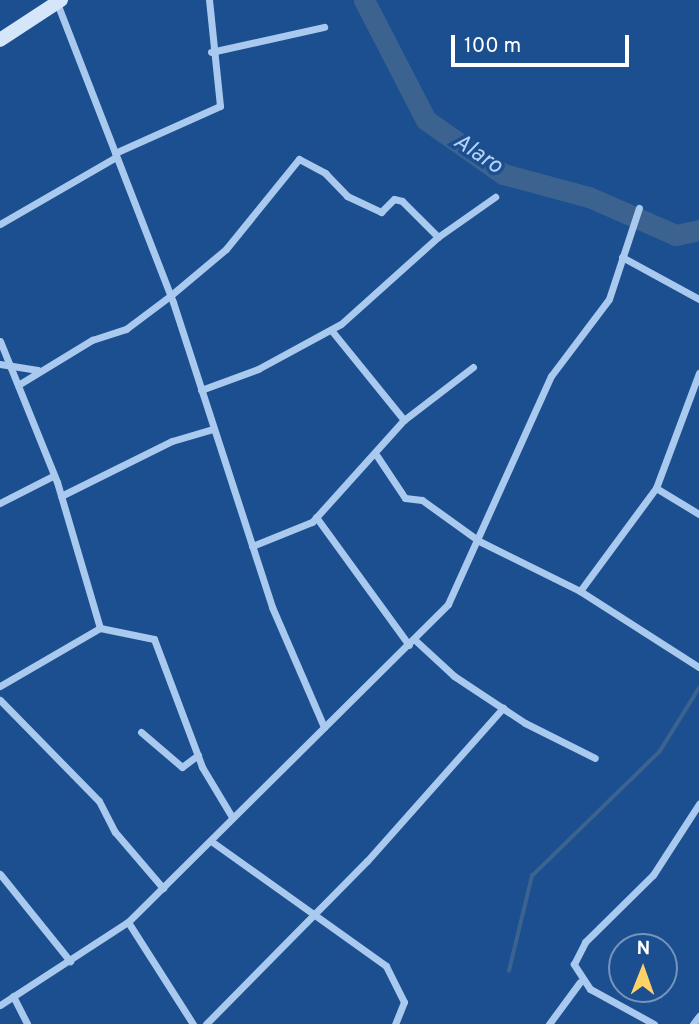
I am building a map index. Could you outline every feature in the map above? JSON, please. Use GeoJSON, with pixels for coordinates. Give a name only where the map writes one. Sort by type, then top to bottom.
{"type":"FeatureCollection","features":[{"type":"Feature","properties":{"kind":"street"},"geometry":{"type":"LineString","coordinates":[[0,224],[115,155],[214,114],[220,98],[211,52],[209,0]]}},
{"type":"Feature","properties":{"kind":"street"},"geometry":{"type":"LineString","coordinates":[[0,40],[58,1],[170,296],[252,546],[324,727]]}},
{"type":"Feature","properties":{"kind":"street"},"geometry":{"type":"LineString","coordinates":[[211,52],[324,27]]}},
{"type":"Feature","properties":{"kind":"street"},"geometry":{"type":"LineString","coordinates":[[18,385],[38,370],[125,329],[170,296],[226,249],[299,159],[325,173],[347,197],[381,212],[391,201],[401,201],[438,237]]}},
{"type":"Feature","properties":{"kind":"street"},"geometry":{"type":"LineString","coordinates":[[201,390],[331,330],[438,237],[495,197]]}},
{"type":"Feature","properties":{"kind":"street"},"geometry":{"type":"LineString","coordinates":[[0,1005],[128,922],[412,643],[447,604],[479,541],[551,376],[596,320],[639,208]]}},
{"type":"Feature","properties":{"kind":"street"},"geometry":{"type":"LineString","coordinates":[[621,257],[699,299]]}},
{"type":"Feature","properties":{"kind":"street"},"geometry":{"type":"LineString","coordinates":[[331,330],[404,420]]}},
{"type":"Feature","properties":{"kind":"street"},"geometry":{"type":"LineString","coordinates":[[0,341],[4,363],[18,385],[61,496],[100,628]]}},
{"type":"Feature","properties":{"kind":"street"},"geometry":{"type":"LineString","coordinates":[[4,363],[38,370]]}},
{"type":"Feature","properties":{"kind":"street"},"geometry":{"type":"LineString","coordinates":[[252,546],[316,517],[348,478],[377,456],[404,420],[473,367]]}},
{"type":"Feature","properties":{"kind":"street"},"geometry":{"type":"LineString","coordinates":[[580,592],[656,488],[699,373]]}},
{"type":"Feature","properties":{"kind":"street"},"geometry":{"type":"LineString","coordinates":[[61,496],[172,441],[214,429]]}},
{"type":"Feature","properties":{"kind":"street"},"geometry":{"type":"LineString","coordinates":[[377,456],[405,498],[422,500],[479,541],[580,592],[699,667]]}},
{"type":"Feature","properties":{"kind":"street"},"geometry":{"type":"LineString","coordinates":[[0,503],[53,476]]}},
{"type":"Feature","properties":{"kind":"street"},"geometry":{"type":"LineString","coordinates":[[656,488],[699,514]]}},
{"type":"Feature","properties":{"kind":"street"},"geometry":{"type":"LineString","coordinates":[[316,517],[412,643],[503,708],[595,758]]}},
{"type":"Feature","properties":{"kind":"street"},"geometry":{"type":"LineString","coordinates":[[0,686],[100,628],[141,632],[159,642],[198,755],[232,817]]}},
{"type":"Feature","properties":{"kind":"street"},"geometry":{"type":"LineString","coordinates":[[0,700],[99,801],[115,832],[163,888]]}},
{"type":"Feature","properties":{"kind":"street"},"geometry":{"type":"LineString","coordinates":[[206,1024],[315,915],[503,708]]}},
{"type":"Feature","properties":{"kind":"street"},"geometry":{"type":"LineString","coordinates":[[141,732],[182,767],[198,755]]}},
{"type":"Feature","properties":{"kind":"street"},"geometry":{"type":"LineString","coordinates":[[654,1024],[580,982],[574,964],[584,942],[653,875],[699,804]]}},
{"type":"Feature","properties":{"kind":"street"},"geometry":{"type":"LineString","coordinates":[[211,841],[394,974],[404,1002],[396,1024]]}},
{"type":"Feature","properties":{"kind":"street"},"geometry":{"type":"LineString","coordinates":[[0,874],[70,961]]}},
{"type":"Feature","properties":{"kind":"street"},"geometry":{"type":"LineString","coordinates":[[128,922],[193,1024]]}},
{"type":"Feature","properties":{"kind":"street"},"geometry":{"type":"LineString","coordinates":[[549,1024],[580,982]]}},
{"type":"Feature","properties":{"kind":"street"},"geometry":{"type":"LineString","coordinates":[[13,996],[27,1024]]}},
{"type":"Feature","properties":{"kind":"street"},"geometry":{"type":"LineString","coordinates":[[693,1024],[699,1016]]}},
{"type":"Feature","properties":{"kind":"waterway","name":"Alaro"},"geometry":{"type":"LineString","coordinates":[[364,0],[426,120],[503,174],[589,197],[676,235],[699,230]]}},
{"type":"Feature","properties":{"kind":"waterway"},"geometry":{"type":"LineString","coordinates":[[509,971],[532,876],[660,751],[699,688]]}}]}
